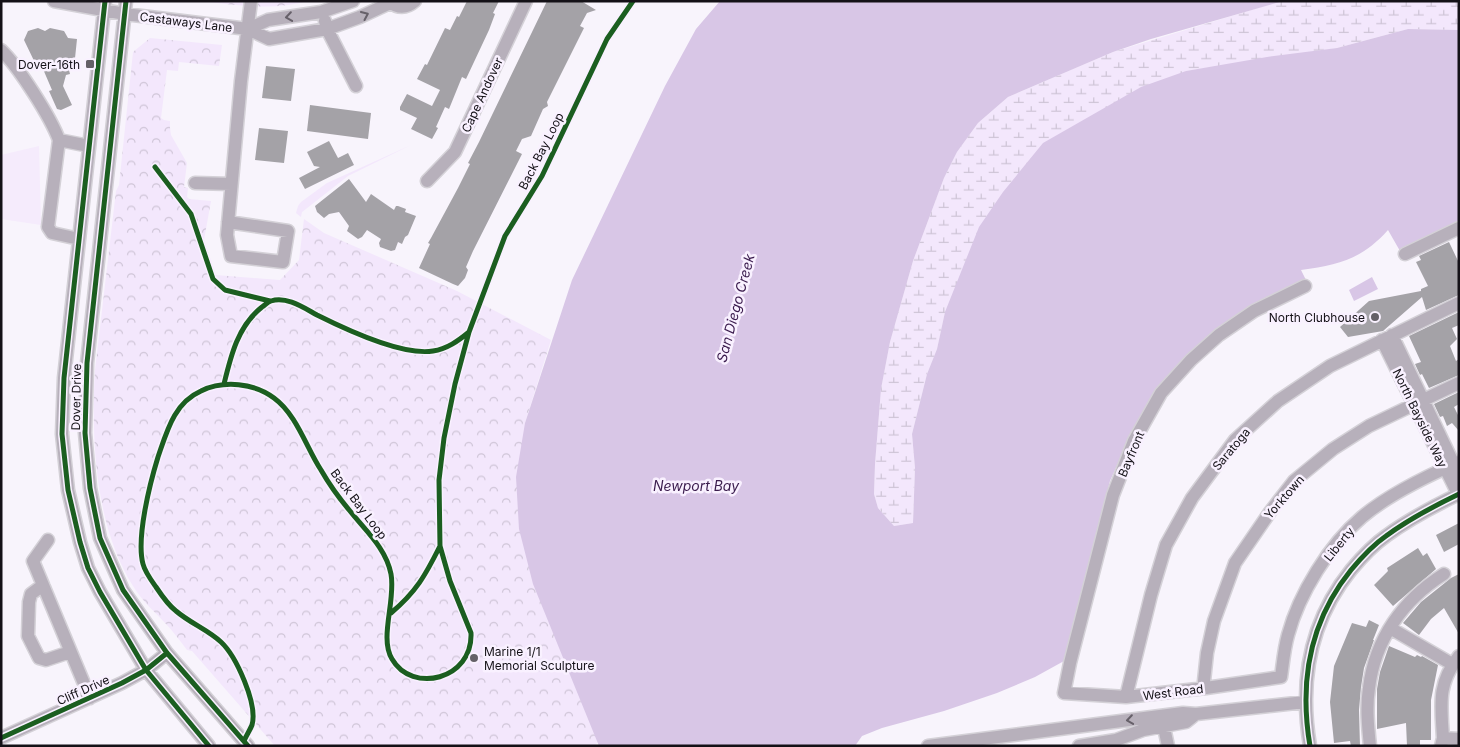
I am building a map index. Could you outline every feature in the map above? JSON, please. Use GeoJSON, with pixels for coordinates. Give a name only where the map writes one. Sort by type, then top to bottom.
{"type":"FeatureCollection","features":[{"type":"Feature","properties":{"kind":"street","name":"Castaways Lane"},"geometry":{"type":"LineString","coordinates":[[54,1],[125,8],[248,30],[269,38],[327,28],[360,17],[389,2],[401,7],[415,1]]}},
{"type":"Feature","properties":{"kind":"street"},"geometry":{"type":"LineString","coordinates":[[228,222],[288,231],[283,262],[231,256],[226,235],[251,1]]}},
{"type":"Feature","properties":{"kind":"street","name":"Castaways Lane"},"geometry":{"type":"LineString","coordinates":[[248,30],[268,20],[322,12],[353,1]]}},
{"type":"Feature","properties":{"kind":"street","name":"Cape Andover"},"geometry":{"type":"LineString","coordinates":[[427,181],[455,152],[526,1]]}},
{"type":"Feature","properties":{"kind":"street","name":"Dover Drive"},"geometry":{"type":"LineString","coordinates":[[104,6],[64,378],[62,434],[68,490],[88,568],[100,592],[146,670],[209,746]]}},
{"type":"Feature","properties":{"kind":"street","name":"Dover Drive"},"geometry":{"type":"LineString","coordinates":[[125,8],[87,363],[85,433],[90,488],[100,538],[123,590],[167,653],[248,746]]}},
{"type":"Feature","properties":{"kind":"street"},"geometry":{"type":"LineString","coordinates":[[322,12],[327,28],[356,86]]}},
{"type":"Feature","properties":{"kind":"street"},"geometry":{"type":"LineString","coordinates":[[1,50],[10,59],[34,96],[55,130],[58,140],[48,227],[52,233],[79,239]]}},
{"type":"Feature","properties":{"kind":"street"},"geometry":{"type":"LineString","coordinates":[[58,140],[89,146]]}},
{"type":"Feature","properties":{"kind":"street"},"geometry":{"type":"LineString","coordinates":[[195,183],[231,184]]}},
{"type":"Feature","properties":{"kind":"street"},"geometry":{"type":"LineString","coordinates":[[1405,254],[1459,228]]}},
{"type":"Feature","properties":{"kind":"street","name":"Bayfront"},"geometry":{"type":"LineString","coordinates":[[1064,693],[1070,662],[1113,495],[1134,441],[1161,393],[1191,360],[1219,335],[1254,311],[1305,286]]}},
{"type":"Feature","properties":{"kind":"street","name":"Saratoga"},"geometry":{"type":"LineString","coordinates":[[1126,697],[1151,595],[1166,545],[1192,498],[1235,440],[1278,401],[1330,366],[1459,303]]}},
{"type":"Feature","properties":{"kind":"street","name":"North Bayside Way"},"geometry":{"type":"LineString","coordinates":[[1387,338],[1418,402],[1454,468],[1458,495]]}},
{"type":"Feature","properties":{"kind":"street","name":"Yorktown"},"geometry":{"type":"LineString","coordinates":[[1206,688],[1204,681],[1206,653],[1214,621],[1236,563],[1270,512],[1294,481],[1333,449],[1369,426],[1459,383]]}},
{"type":"Feature","properties":{"kind":"street","name":"Liberty"},"geometry":{"type":"LineString","coordinates":[[1281,677],[1288,636],[1299,604],[1317,572],[1340,538],[1362,517],[1392,496],[1454,468]]}},
{"type":"Feature","properties":{"kind":"street"},"geometry":{"type":"LineString","coordinates":[[1310,746],[1305,702],[1310,650],[1322,617],[1339,585],[1359,560],[1384,536],[1421,513],[1458,495]]}},
{"type":"Feature","properties":{"kind":"street"},"geometry":{"type":"LineString","coordinates":[[48,540],[33,561],[90,698]]}},
{"type":"Feature","properties":{"kind":"street"},"geometry":{"type":"LineString","coordinates":[[1370,746],[1367,715],[1369,688],[1375,658],[1390,628],[1410,600],[1428,584],[1444,574]]}},
{"type":"Feature","properties":{"kind":"street"},"geometry":{"type":"LineString","coordinates":[[43,585],[31,594],[28,636],[39,658],[46,660],[70,652]]}},
{"type":"Feature","properties":{"kind":"street"},"geometry":{"type":"LineString","coordinates":[[1390,628],[1455,660],[1444,680],[1440,704],[1442,742],[1459,738]]}},
{"type":"Feature","properties":{"kind":"street","name":"Cliff Drive"},"geometry":{"type":"LineString","coordinates":[[1,738],[122,683],[146,670],[167,653]]}},
{"type":"Feature","properties":{"kind":"street","name":"West Road"},"geometry":{"type":"LineString","coordinates":[[1064,693],[1126,697],[1281,677]]}},
{"type":"Feature","properties":{"kind":"street"},"geometry":{"type":"LineString","coordinates":[[928,746],[1163,721],[1186,722],[1196,714],[1305,702]]}},
{"type":"Feature","properties":{"kind":"street"},"geometry":{"type":"LineString","coordinates":[[1080,746],[1116,740],[1163,721]]}},
{"type":"Feature","properties":{"kind":"street"},"geometry":{"type":"LineString","coordinates":[[1163,721],[1168,746]]}},
{"type":"Feature","properties":{"kind":"shaded area"},"geometry":{"type":"Polygon","coordinates":[[[39,146],[41,225],[1,219],[1,155],[39,146]]]}},
{"type":"Feature","properties":{"kind":"green space"},"geometry":{"type":"Polygon","coordinates":[[[200,1],[308,1],[281,6],[268,6],[200,1]]]}},
{"type":"Feature","properties":{"kind":"green space"},"geometry":{"type":"Polygon","coordinates":[[[1281,1],[1459,1],[1459,30],[1408,29],[1337,48],[1186,71],[945,312],[937,349],[927,374],[912,434],[915,468],[913,523],[894,526],[878,508],[874,494],[881,389],[890,342],[913,261],[944,178],[957,152],[978,123],[1008,97],[1113,52],[1281,1]]]}},
{"type":"Feature","properties":{"kind":"green space"},"geometry":{"type":"Polygon","coordinates":[[[150,38],[222,45],[219,66],[179,62],[178,71],[167,70],[161,118],[170,121],[171,135],[187,163],[184,187],[188,188],[187,197],[189,199],[211,201],[204,240],[216,275],[280,280],[299,260],[304,219],[324,233],[457,291],[551,340],[525,423],[598,742],[594,746],[275,746],[192,651],[187,650],[133,586],[120,562],[110,537],[103,509],[95,453],[94,397],[95,370],[116,191],[119,185],[133,52],[150,38]]]}},
{"type":"Feature","properties":{"kind":"green space"},"geometry":{"type":"Polygon","coordinates":[[[411,145],[348,176],[302,212],[301,217],[296,213],[301,202],[327,183],[411,145]]]}},
{"type":"Feature","properties":{"kind":"water","name":"Newport Bay"},"geometry":{"type":"Polygon","coordinates":[[[720,1],[1283,1],[1151,39],[1113,52],[1008,97],[978,123],[957,152],[944,178],[913,261],[890,342],[881,389],[874,494],[878,508],[894,526],[913,523],[915,468],[912,434],[927,374],[937,349],[945,312],[979,227],[1003,192],[1043,143],[1141,87],[1186,71],[1267,57],[1337,48],[1408,29],[1459,30],[1459,222],[1400,251],[1388,230],[1369,248],[1349,259],[1327,266],[1301,270],[1306,280],[1248,310],[1204,342],[1131,434],[1110,481],[1064,661],[1035,677],[997,693],[944,711],[882,728],[862,736],[855,746],[599,746],[533,584],[519,529],[516,477],[525,423],[572,280],[665,86],[696,29],[720,1]]]}},
{"type":"Feature","properties":{"kind":"water"},"geometry":{"type":"Polygon","coordinates":[[[1372,277],[1378,289],[1354,301],[1349,290],[1372,277]]]}},
{"type":"Feature","properties":{"kind":"building"},"geometry":{"type":"Polygon","coordinates":[[[467,1],[499,1],[493,13],[495,14],[489,30],[466,79],[462,77],[449,109],[445,107],[432,139],[411,129],[417,118],[400,110],[400,107],[407,94],[432,106],[440,90],[417,79],[425,64],[427,65],[445,28],[450,30],[467,1]]]}},
{"type":"Feature","properties":{"kind":"building"},"geometry":{"type":"Polygon","coordinates":[[[547,1],[581,1],[596,10],[587,13],[580,26],[584,28],[547,102],[548,106],[543,109],[531,136],[522,139],[516,151],[522,154],[473,251],[466,267],[468,270],[465,278],[458,286],[419,268],[430,244],[428,243],[470,164],[468,163],[547,1]]]}},
{"type":"Feature","properties":{"kind":"building"},"geometry":{"type":"Polygon","coordinates":[[[38,28],[45,31],[50,28],[64,31],[68,38],[77,39],[74,68],[69,70],[70,74],[66,75],[63,86],[72,105],[61,110],[57,109],[49,91],[52,90],[43,69],[39,66],[37,67],[24,40],[28,31],[38,28]]]}},
{"type":"Feature","properties":{"kind":"building"},"geometry":{"type":"Polygon","coordinates":[[[266,66],[295,69],[291,101],[262,98],[266,66]]]}},
{"type":"Feature","properties":{"kind":"building"},"geometry":{"type":"Polygon","coordinates":[[[310,105],[371,113],[368,139],[307,131],[310,105]]]}},
{"type":"Feature","properties":{"kind":"building"},"geometry":{"type":"Polygon","coordinates":[[[259,128],[288,131],[284,163],[255,160],[259,128]]]}},
{"type":"Feature","properties":{"kind":"building"},"geometry":{"type":"Polygon","coordinates":[[[329,141],[338,158],[348,153],[354,165],[305,189],[299,178],[320,167],[314,166],[307,152],[329,141]]]}},
{"type":"Feature","properties":{"kind":"building"},"geometry":{"type":"Polygon","coordinates":[[[349,179],[366,202],[371,194],[394,210],[398,206],[406,209],[405,212],[416,216],[408,235],[402,244],[398,242],[395,250],[391,251],[380,247],[381,239],[367,230],[358,239],[347,231],[349,226],[339,212],[329,214],[324,218],[317,212],[315,206],[349,179]]]}},
{"type":"Feature","properties":{"kind":"building"},"geometry":{"type":"Polygon","coordinates":[[[1449,242],[1459,263],[1459,295],[1426,310],[1422,297],[1383,331],[1348,337],[1340,327],[1369,301],[1421,291],[1421,289],[1428,286],[1416,262],[1421,260],[1419,256],[1449,242]]]}},
{"type":"Feature","properties":{"kind":"building"},"geometry":{"type":"Polygon","coordinates":[[[1459,312],[1459,325],[1452,328],[1457,339],[1450,346],[1456,361],[1459,359],[1459,375],[1429,388],[1415,364],[1421,362],[1409,336],[1459,312]]]}},
{"type":"Feature","properties":{"kind":"building"},"geometry":{"type":"Polygon","coordinates":[[[1459,392],[1459,404],[1454,407],[1459,417],[1459,431],[1452,423],[1447,426],[1443,416],[1440,417],[1434,404],[1459,392]]]}},
{"type":"Feature","properties":{"kind":"building"},"geometry":{"type":"Polygon","coordinates":[[[1459,523],[1459,544],[1444,552],[1436,535],[1459,523]]]}},
{"type":"Feature","properties":{"kind":"building"},"geometry":{"type":"Polygon","coordinates":[[[1418,548],[1423,556],[1427,553],[1436,569],[1393,606],[1374,585],[1388,571],[1387,568],[1418,548]]]}},
{"type":"Feature","properties":{"kind":"building"},"geometry":{"type":"Polygon","coordinates":[[[1459,574],[1459,634],[1444,608],[1431,619],[1419,635],[1403,623],[1421,602],[1451,578],[1459,574]]]}},
{"type":"Feature","properties":{"kind":"building"},"geometry":{"type":"Polygon","coordinates":[[[1369,620],[1379,625],[1364,668],[1361,687],[1359,710],[1360,746],[1351,746],[1350,741],[1334,743],[1330,702],[1334,666],[1352,623],[1366,627],[1369,620]]]}},
{"type":"Feature","properties":{"kind":"building"},"geometry":{"type":"Polygon","coordinates":[[[1389,646],[1415,657],[1417,655],[1422,656],[1438,665],[1431,700],[1431,740],[1420,740],[1420,745],[1407,746],[1406,723],[1377,729],[1377,689],[1380,672],[1389,646]]]}},
{"type":"Feature","properties":{"kind":"cycle path"},"geometry":{"type":"LineString","coordinates":[[105,1],[64,378],[62,434],[68,490],[88,568],[100,592],[146,670],[209,746]]}},
{"type":"Feature","properties":{"kind":"cycle path"},"geometry":{"type":"LineString","coordinates":[[126,1],[87,363],[85,433],[90,488],[100,538],[123,590],[167,653],[248,746]]}},
{"type":"Feature","properties":{"kind":"cycle path","name":"Back Bay Loop"},"geometry":{"type":"LineString","coordinates":[[244,741],[252,725],[252,705],[249,693],[233,658],[221,642],[170,606],[150,579],[143,564],[141,540],[148,495],[158,457],[173,419],[178,410],[192,396],[219,385],[248,386],[274,398],[295,422],[331,486],[385,556],[392,584],[387,630],[388,650],[392,659],[401,670],[413,676],[426,679],[440,677],[452,671],[462,662],[469,649],[471,633],[450,581],[440,546],[439,480],[444,438],[455,384],[469,332],[505,236],[542,176],[607,39],[633,1]]}},
{"type":"Feature","properties":{"kind":"cycle path"},"geometry":{"type":"LineString","coordinates":[[155,167],[191,214],[213,279],[225,290],[270,301]]}},
{"type":"Feature","properties":{"kind":"cycle path"},"geometry":{"type":"LineString","coordinates":[[224,384],[241,332],[254,315],[271,301],[289,301],[358,334],[406,349],[420,351],[438,350],[452,344],[469,332]]}},
{"type":"Feature","properties":{"kind":"cycle path"},"geometry":{"type":"LineString","coordinates":[[1310,746],[1307,722],[1307,675],[1317,631],[1325,610],[1351,570],[1381,540],[1413,518],[1459,494]]}},
{"type":"Feature","properties":{"kind":"cycle path"},"geometry":{"type":"LineString","coordinates":[[391,613],[419,583],[440,546]]}},
{"type":"Feature","properties":{"kind":"cycle path"},"geometry":{"type":"LineString","coordinates":[[1,738],[122,683],[146,670],[167,653]]}},
{"type":"Feature","properties":{"kind":"place","name":"Dover-16th"},"geometry":{"type":"Point","coordinates":[90,64]}},
{"type":"Feature","properties":{"kind":"place","name":"North Clubhouse"},"geometry":{"type":"Point","coordinates":[1375,317]}},
{"type":"Feature","properties":{"kind":"place","name":"Marine 1/1 Memorial Sculpture"},"geometry":{"type":"Point","coordinates":[474,658]}},
{"type":"Feature","properties":{"kind":"water label","name":"San Diego Creek"},"geometry":{"type":"Point","coordinates":[735,308]}}]}
